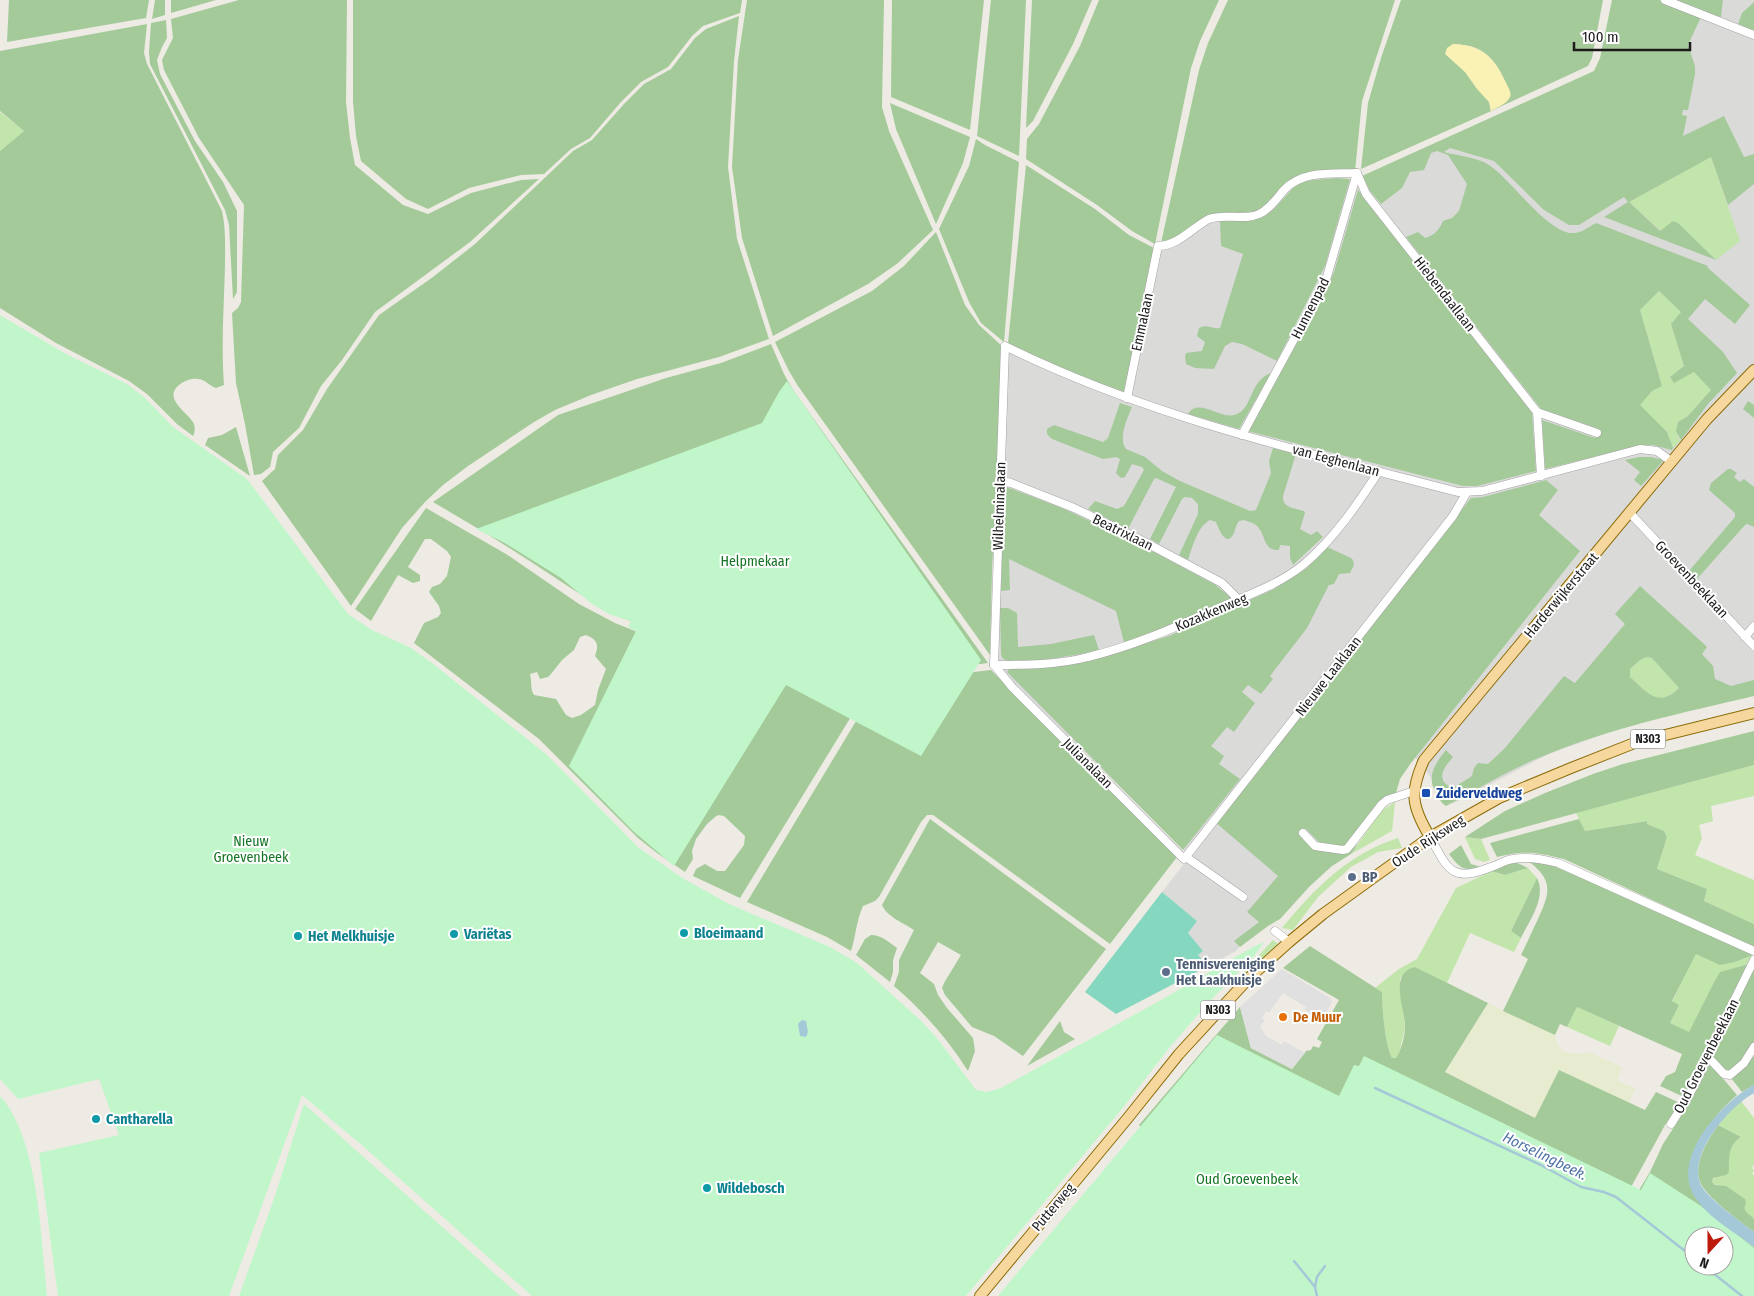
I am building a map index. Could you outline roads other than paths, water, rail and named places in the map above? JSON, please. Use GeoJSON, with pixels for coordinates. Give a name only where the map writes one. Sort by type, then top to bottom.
{"type":"FeatureCollection","features":[{"type":"Feature","properties":{"kind":"main road","name":"Harderwijkerstraat"},"geometry":{"type":"LineString","coordinates":[[1430,838],[1419,817],[1414,791],[1415,780],[1424,760],[1707,419],[1754,370]]}},
{"type":"Feature","properties":{"kind":"main road","name":"Oude Rijksweg"},"geometry":{"type":"LineString","coordinates":[[1127,1119],[1179,1054],[1249,978],[1322,914],[1399,858],[1499,798],[1571,768],[1637,742],[1754,713]]}},
{"type":"Feature","properties":{"kind":"main road","name":"Putterweg"},"geometry":{"type":"LineString","coordinates":[[980,1296],[1127,1119]]}},
{"type":"Feature","properties":{"kind":"street"},"geometry":{"type":"LineString","coordinates":[[1665,0],[1754,35]]}},
{"type":"Feature","properties":{"kind":"street","name":"Emmalaan"},"geometry":{"type":"LineString","coordinates":[[1127,398],[1158,246],[1184,236],[1210,219],[1259,214],[1298,179],[1311,175],[1357,174]]}},
{"type":"Feature","properties":{"kind":"street","name":"Hiebendaallaan"},"geometry":{"type":"LineString","coordinates":[[1357,174],[1366,194],[1537,412]]}},
{"type":"Feature","properties":{"kind":"street","name":"Hunnenpad"},"geometry":{"type":"LineString","coordinates":[[1242,435],[1326,280],[1357,174]]}},
{"type":"Feature","properties":{"kind":"street","name":"van Eeghenlaan"},"geometry":{"type":"LineString","coordinates":[[1005,346],[1045,366],[1127,398],[1242,435],[1458,492],[1482,491],[1640,449],[1658,451],[1672,462]]}},
{"type":"Feature","properties":{"kind":"street","name":"Wilhelminalaan"},"geometry":{"type":"LineString","coordinates":[[994,665],[1005,346]]}},
{"type":"Feature","properties":{"kind":"street"},"geometry":{"type":"LineString","coordinates":[[1541,476],[1537,412],[1597,434]]}},
{"type":"Feature","properties":{"kind":"street","name":"Kozakkenweg"},"geometry":{"type":"LineString","coordinates":[[994,665],[1066,662],[1088,657],[1145,640],[1273,585],[1303,564],[1341,526],[1379,471]]}},
{"type":"Feature","properties":{"kind":"street","name":"Beatrixlaan"},"geometry":{"type":"LineString","coordinates":[[999,480],[1074,508],[1140,539],[1222,583],[1238,599]]}},
{"type":"Feature","properties":{"kind":"street","name":"Nieuwe Laaklaan"},"geometry":{"type":"LineString","coordinates":[[1185,858],[1453,516],[1468,492]]}},
{"type":"Feature","properties":{"kind":"street","name":"Groevenbeeklaan"},"geometry":{"type":"LineString","coordinates":[[1629,512],[1754,646]]}},
{"type":"Feature","properties":{"kind":"street"},"geometry":{"type":"LineString","coordinates":[[1745,637],[1754,626]]}},
{"type":"Feature","properties":{"kind":"street","name":"Julianalaan"},"geometry":{"type":"LineString","coordinates":[[994,665],[1012,686],[1185,858]]}},
{"type":"Feature","properties":{"kind":"street"},"geometry":{"type":"LineString","coordinates":[[1303,833],[1315,846],[1347,849],[1382,804],[1414,791]]}},
{"type":"Feature","properties":{"kind":"street"},"geometry":{"type":"LineString","coordinates":[[1430,838],[1443,860],[1457,874],[1477,873],[1511,859],[1537,858],[1558,863],[1754,951]]}},
{"type":"Feature","properties":{"kind":"street"},"geometry":{"type":"LineString","coordinates":[[1185,858],[1243,897]]}},
{"type":"Feature","properties":{"kind":"street"},"geometry":{"type":"LineString","coordinates":[[1275,931],[1289,942]]}},
{"type":"Feature","properties":{"kind":"street","name":"Oud Groevenbeeklaan"},"geometry":{"type":"LineString","coordinates":[[1671,1124],[1686,1101],[1702,1070],[1754,960]]}},
{"type":"Feature","properties":{"kind":"street"},"geometry":{"type":"LineString","coordinates":[[1707,1056],[1724,1074],[1730,1075],[1744,1063],[1754,1047]]}},
{"type":"Feature","properties":{"kind":"water"},"geometry":{"type":"Polygon","coordinates":[[[802,1020],[806,1021],[808,1032],[806,1037],[800,1036],[798,1024],[802,1020]]]}},
{"type":"Feature","properties":{"kind":"water"},"geometry":{"type":"Polygon","coordinates":[[[1754,1085],[1754,1093],[1733,1109],[1712,1134],[1704,1147],[1699,1161],[1698,1175],[1706,1192],[1726,1211],[1754,1232],[1754,1247],[1734,1233],[1734,1226],[1725,1226],[1700,1205],[1689,1182],[1689,1165],[1694,1149],[1703,1133],[1728,1104],[1754,1085]]]}},
{"type":"Feature","properties":{"kind":"waterway","name":"Horselingbeek."},"geometry":{"type":"LineString","coordinates":[[1375,1088],[1541,1165],[1581,1187],[1604,1192],[1616,1197],[1684,1250]]}},
{"type":"Feature","properties":{"kind":"waterway"},"geometry":{"type":"LineString","coordinates":[[1294,1261],[1315,1287],[1317,1296]]}},
{"type":"Feature","properties":{"kind":"waterway"},"geometry":{"type":"LineString","coordinates":[[1315,1287],[1317,1277],[1325,1266]]}},
{"type":"Feature","properties":{"kind":"waterway","name":"Horselingbeek."},"geometry":{"type":"LineString","coordinates":[[1717,1276],[1742,1296]]}},
{"type":"Feature","properties":{"kind":"place","name":"Zuiderveldweg"},"geometry":{"type":"Point","coordinates":[1426,793]}},
{"type":"Feature","properties":{"kind":"place","name":"BP"},"geometry":{"type":"Point","coordinates":[1352,877]}},
{"type":"Feature","properties":{"kind":"place","name":"Bloeimaand"},"geometry":{"type":"Point","coordinates":[684,933]}},
{"type":"Feature","properties":{"kind":"place","name":"Variëtas"},"geometry":{"type":"Point","coordinates":[454,934]}},
{"type":"Feature","properties":{"kind":"place","name":"Het Melkhuisje"},"geometry":{"type":"Point","coordinates":[298,936]}},
{"type":"Feature","properties":{"kind":"place","name":"Tennisvereniging Het Laakhuisje"},"geometry":{"type":"Point","coordinates":[1166,972]}},
{"type":"Feature","properties":{"kind":"place","name":"De Muur"},"geometry":{"type":"Point","coordinates":[1283,1017]}},
{"type":"Feature","properties":{"kind":"place","name":"Cantharella"},"geometry":{"type":"Point","coordinates":[96,1119]}},
{"type":"Feature","properties":{"kind":"place","name":"Wildebosch"},"geometry":{"type":"Point","coordinates":[707,1188]}},
{"type":"Feature","properties":{"kind":"park label","name":"Helpmekaar"},"geometry":{"type":"Point","coordinates":[755,561]}},
{"type":"Feature","properties":{"kind":"park label","name":"Nieuw Groevenbeek"},"geometry":{"type":"Point","coordinates":[251,850]}},
{"type":"Feature","properties":{"kind":"park label","name":"Oud Groevenbeek"},"geometry":{"type":"Point","coordinates":[1247,1179]}}]}
